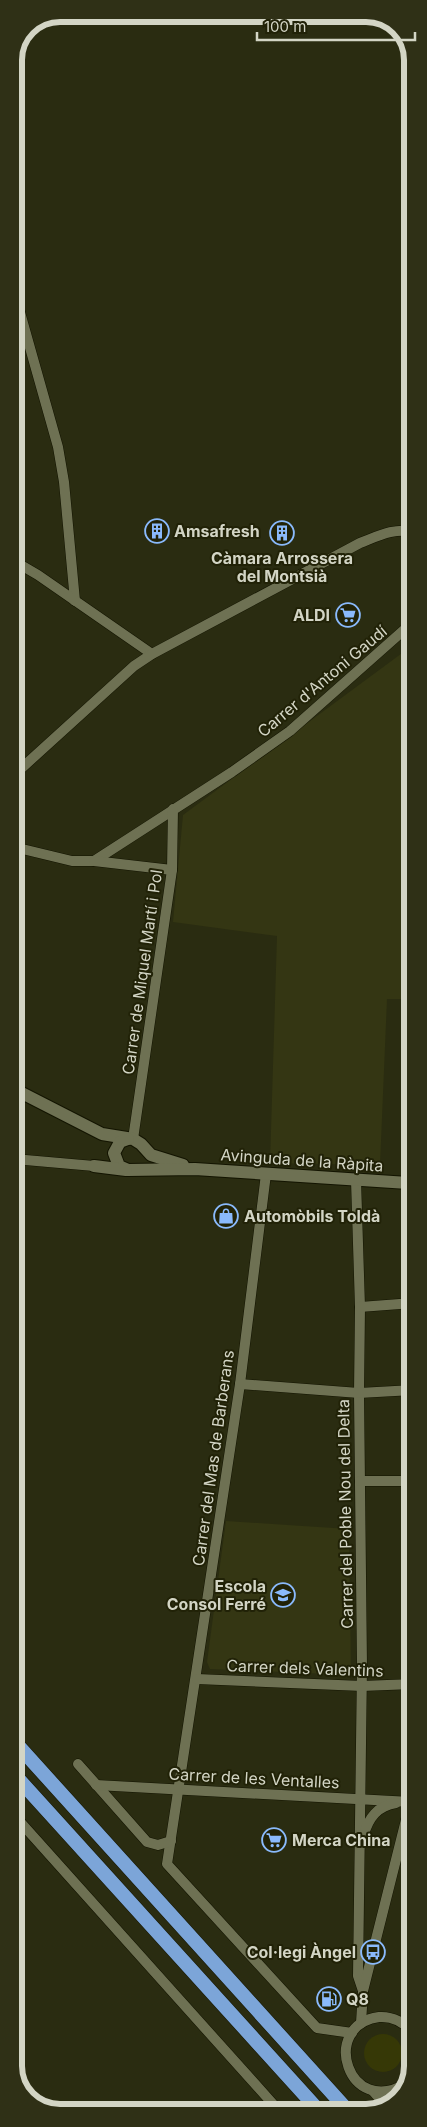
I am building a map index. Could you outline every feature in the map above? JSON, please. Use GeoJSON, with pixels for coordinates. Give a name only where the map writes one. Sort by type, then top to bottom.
{"type":"FeatureCollection","features":[{"type":"Feature","properties":{"kind":"highway"},"geometry":{"type":"LineString","coordinates":[[23,1752],[342,2104]]}},
{"type":"Feature","properties":{"kind":"highway"},"geometry":{"type":"LineString","coordinates":[[23,1784],[312,2104]]}},
{"type":"Feature","properties":{"kind":"street"},"geometry":{"type":"LineString","coordinates":[[22,320],[58,447],[64,482],[76,601]]}},
{"type":"Feature","properties":{"kind":"street"},"geometry":{"type":"LineString","coordinates":[[22,767],[134,666],[152,654],[360,543],[384,533],[404,530]]}},
{"type":"Feature","properties":{"kind":"street"},"geometry":{"type":"LineString","coordinates":[[22,565],[152,654]]}},
{"type":"Feature","properties":{"kind":"street","name":"Carrer d'Antoni Gaudí"},"geometry":{"type":"LineString","coordinates":[[94,861],[232,772],[290,731],[404,630]]}},
{"type":"Feature","properties":{"kind":"street","name":"Carrer de Miquel Martí i Pol"},"geometry":{"type":"LineString","coordinates":[[131,1139],[172,870],[173,809]]}},
{"type":"Feature","properties":{"kind":"street"},"geometry":{"type":"LineString","coordinates":[[22,849],[72,860],[172,870]]}},
{"type":"Feature","properties":{"kind":"street"},"geometry":{"type":"LineString","coordinates":[[23,1093],[102,1134],[131,1139],[151,1155],[195,1169]]}},
{"type":"Feature","properties":{"kind":"street"},"geometry":{"type":"LineString","coordinates":[[102,1134],[119,1166],[131,1170]]}},
{"type":"Feature","properties":{"kind":"street"},"geometry":{"type":"LineString","coordinates":[[94,1166],[114,1155],[117,1144],[131,1139]]}},
{"type":"Feature","properties":{"kind":"street"},"geometry":{"type":"LineString","coordinates":[[131,1170],[143,1161],[143,1147]]}},
{"type":"Feature","properties":{"kind":"street"},"geometry":{"type":"LineString","coordinates":[[23,1160],[131,1170],[195,1169]]}},
{"type":"Feature","properties":{"kind":"street","name":"Avinguda de la Ràpita"},"geometry":{"type":"LineString","coordinates":[[195,1169],[356,1180],[404,1186]]}},
{"type":"Feature","properties":{"kind":"street","name":"Carrer del Mas de Barberans"},"geometry":{"type":"LineString","coordinates":[[266,1174],[240,1384],[167,1864],[317,2028],[352,2033]]}},
{"type":"Feature","properties":{"kind":"street","name":"Carrer del Poble Nou del Delta"},"geometry":{"type":"LineString","coordinates":[[356,1180],[360,1307],[362,1686],[358,1976],[363,1991]]}},
{"type":"Feature","properties":{"kind":"street"},"geometry":{"type":"LineString","coordinates":[[360,1307],[404,1305]]}},
{"type":"Feature","properties":{"kind":"street"},"geometry":{"type":"LineString","coordinates":[[240,1384],[359,1393],[404,1390]]}},
{"type":"Feature","properties":{"kind":"street"},"geometry":{"type":"LineString","coordinates":[[360,1481],[404,1480]]}},
{"type":"Feature","properties":{"kind":"street","name":"Carrer dels Valentins"},"geometry":{"type":"LineString","coordinates":[[196,1679],[362,1686],[404,1684]]}},
{"type":"Feature","properties":{"kind":"street"},"geometry":{"type":"LineString","coordinates":[[78,1764],[148,1842],[158,1845],[171,1841]]}},
{"type":"Feature","properties":{"kind":"street","name":"Carrer de les Ventalles"},"geometry":{"type":"LineString","coordinates":[[96,1785],[361,1798],[404,1797]]}},
{"type":"Feature","properties":{"kind":"street"},"geometry":{"type":"LineString","coordinates":[[112,1802],[114,1796],[124,1786]]}},
{"type":"Feature","properties":{"kind":"street","name":"Carrer del Poble Nou del Delta"},"geometry":{"type":"LineString","coordinates":[[360,1847],[368,1821],[378,1809],[404,1800]]}},
{"type":"Feature","properties":{"kind":"street"},"geometry":{"type":"LineString","coordinates":[[23,1825],[273,2104]]}},
{"type":"Feature","properties":{"kind":"street"},"geometry":{"type":"LineString","coordinates":[[361,2024],[363,1991],[404,1829]]}},
{"type":"Feature","properties":{"kind":"street"},"geometry":{"type":"LineString","coordinates":[[382,2101],[373,2091],[356,2081],[350,2072],[345,2052],[352,2033],[361,2024],[383,2017],[394,2018],[404,2023]]}},
{"type":"Feature","properties":{"kind":"street"},"geometry":{"type":"LineString","coordinates":[[373,2091],[386,2092],[396,2089]]}},
{"type":"Feature","properties":{"kind":"shaded area"},"geometry":{"type":"Polygon","coordinates":[[[404,652],[404,999],[387,999],[380,1165],[270,1163],[277,936],[173,922],[183,815],[404,652]]]}},
{"type":"Feature","properties":{"kind":"shaded area","name":"Escola Consol Ferré"},"geometry":{"type":"Polygon","coordinates":[[[226,1521],[349,1529],[351,1675],[210,1669],[207,1662],[226,1521]]]}},
{"type":"Feature","properties":{"kind":"shaded area"},"geometry":{"type":"Polygon","coordinates":[[[383,2034],[397,2039],[402,2053],[397,2067],[383,2072],[369,2067],[364,2053],[369,2039],[383,2034]]]}},
{"type":"Feature","properties":{"kind":"place","name":"Amsafresh"},"geometry":{"type":"Point","coordinates":[157,531]}},
{"type":"Feature","properties":{"kind":"place","name":"Càmara Arrossera del Montsià"},"geometry":{"type":"Point","coordinates":[282,533]}},
{"type":"Feature","properties":{"kind":"place","name":"ALDI"},"geometry":{"type":"Point","coordinates":[348,615]}},
{"type":"Feature","properties":{"kind":"place","name":"Automòbils Toldà"},"geometry":{"type":"Point","coordinates":[226,1216]}},
{"type":"Feature","properties":{"kind":"place","name":"Escola Consol Ferré"},"geometry":{"type":"Point","coordinates":[283,1595]}},
{"type":"Feature","properties":{"kind":"place","name":"Merca China"},"geometry":{"type":"Point","coordinates":[274,1840]}},
{"type":"Feature","properties":{"kind":"place","name":"Col·legi Àngel"},"geometry":{"type":"Point","coordinates":[373,1952]}},
{"type":"Feature","properties":{"kind":"place","name":"Q8"},"geometry":{"type":"Point","coordinates":[329,1999]}}]}
